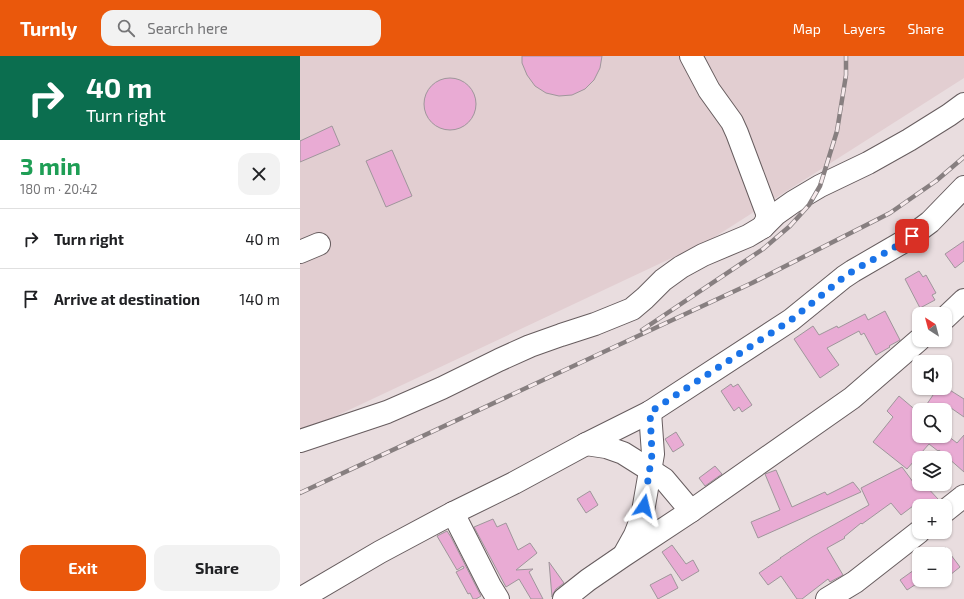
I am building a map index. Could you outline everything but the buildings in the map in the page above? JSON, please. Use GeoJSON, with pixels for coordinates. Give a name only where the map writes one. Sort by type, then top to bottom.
{"type":"FeatureCollection","features":[{"type":"Feature","properties":{"kind":"street"},"geometry":{"type":"LineString","coordinates":[[691,56],[709,90],[732,122],[737,132],[767,213],[767,219],[763,227]]}},
{"type":"Feature","properties":{"kind":"street"},"geometry":{"type":"LineString","coordinates":[[300,441],[387,412],[442,388],[530,346],[595,324],[632,309],[663,280],[682,267],[703,255],[748,236],[763,227],[776,214],[792,202],[909,140],[964,104]]}},
{"type":"Feature","properties":{"kind":"street"},"geometry":{"type":"LineString","coordinates":[[300,599],[380,552],[453,513],[514,484],[586,444],[650,412],[791,320],[853,270],[903,242],[930,222],[964,187]]}},
{"type":"Feature","properties":{"kind":"street"},"geometry":{"type":"LineString","coordinates":[[952,311],[964,300]]}},
{"type":"Feature","properties":{"kind":"street"},"geometry":{"type":"LineString","coordinates":[[564,599],[588,580],[691,511],[852,398],[912,346]]}},
{"type":"Feature","properties":{"kind":"street"},"geometry":{"type":"LineString","coordinates":[[623,556],[635,535],[642,517],[652,454],[650,412]]}},
{"type":"Feature","properties":{"kind":"street"},"geometry":{"type":"LineString","coordinates":[[586,444],[606,447],[623,453],[650,470],[664,479],[691,511]]}},
{"type":"Feature","properties":{"kind":"street"},"geometry":{"type":"LineString","coordinates":[[952,505],[964,496]]}},
{"type":"Feature","properties":{"kind":"street"},"geometry":{"type":"LineString","coordinates":[[453,513],[498,599]]}},
{"type":"Feature","properties":{"kind":"street"},"geometry":{"type":"LineString","coordinates":[[827,599],[855,582],[912,537]]}},
{"type":"Feature","properties":{"kind":"shaded area"},"geometry":{"type":"Polygon","coordinates":[[[300,56],[964,56],[964,78],[710,240],[300,433],[300,56]]]}},
{"type":"Feature","properties":{"kind":"railway"},"geometry":{"type":"LineString","coordinates":[[642,330],[763,249],[790,226],[809,205],[820,186],[837,131],[846,75],[846,56]]}},
{"type":"Feature","properties":{"kind":"railway"},"geometry":{"type":"LineString","coordinates":[[300,493],[752,283],[890,213],[936,181],[964,157]]}},
{"type":"Feature","properties":{"kind":"route"},"geometry":{"type":"LineString","coordinates":[[644,506],[652,454],[650,412],[791,320],[853,270],[912,236]]}}]}
